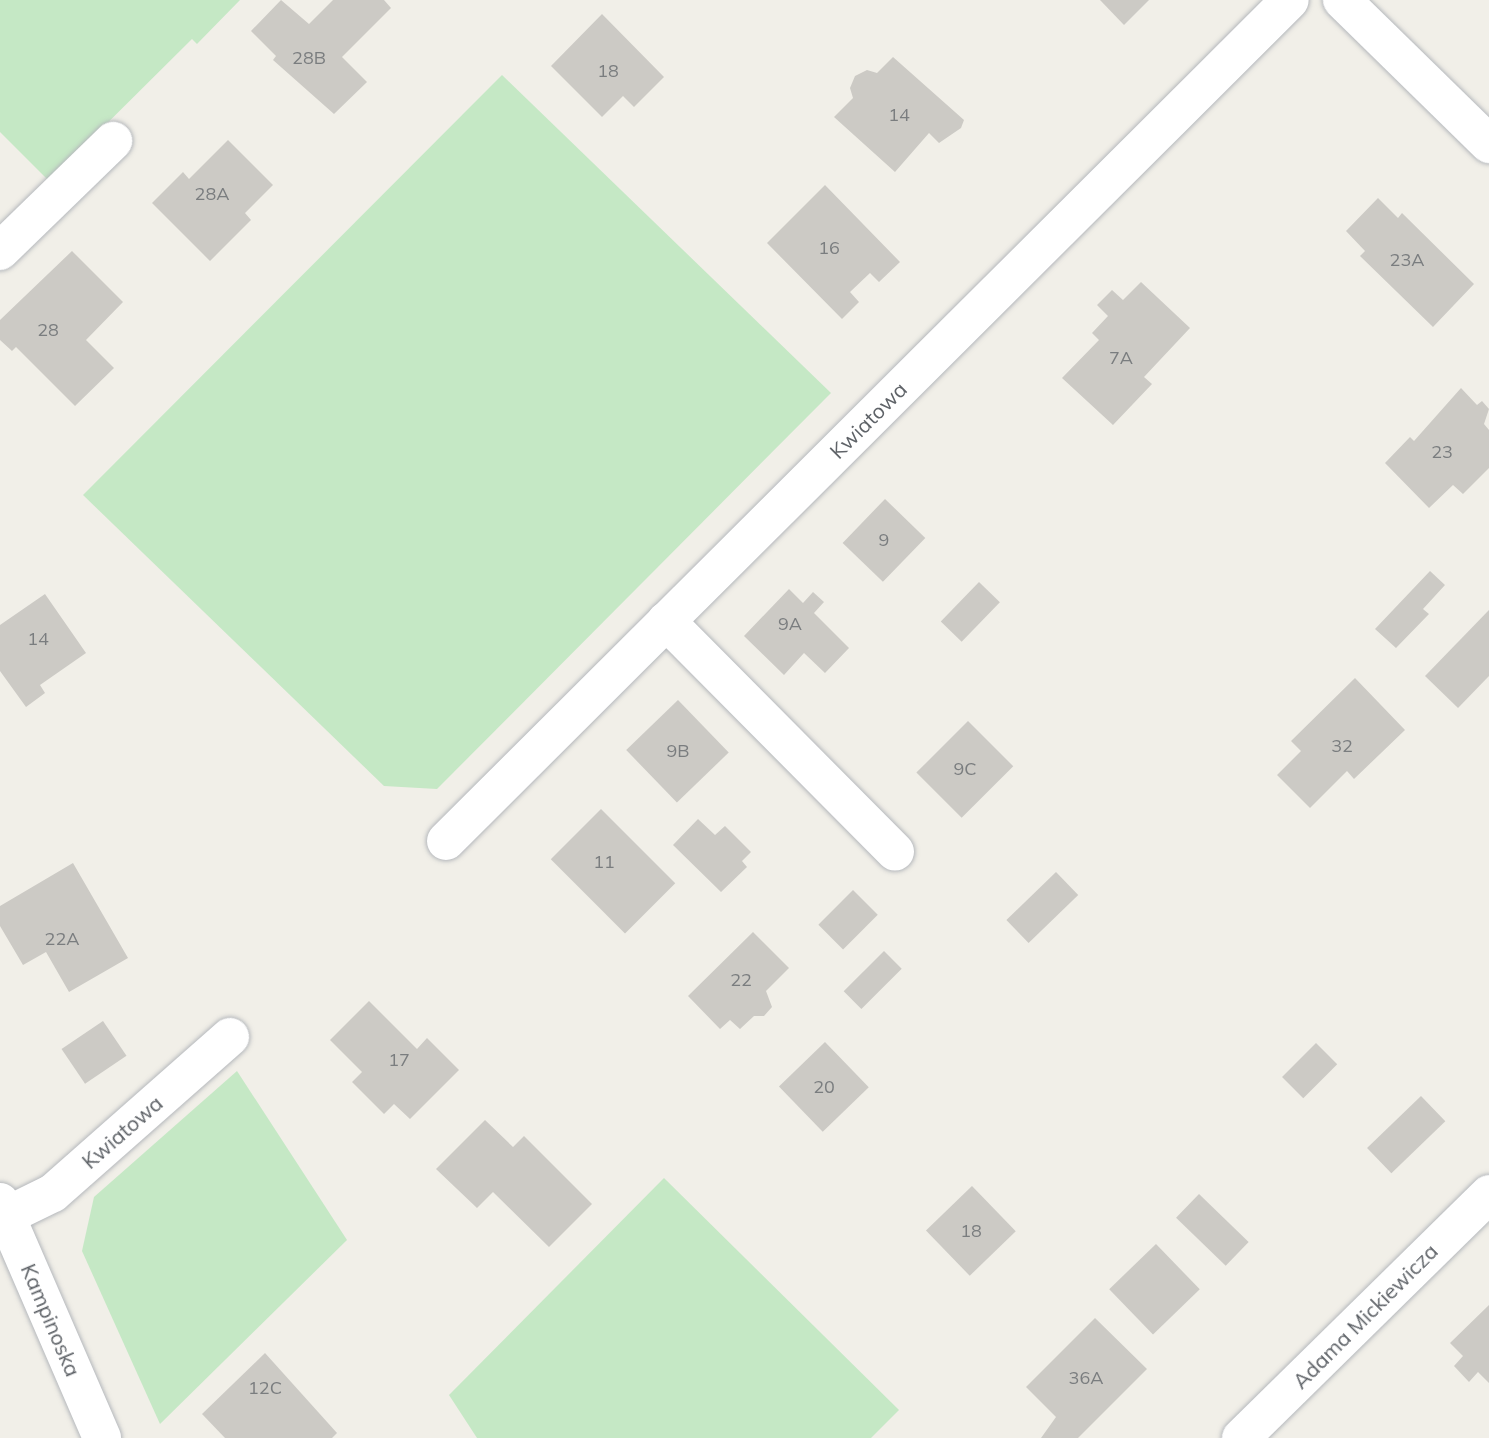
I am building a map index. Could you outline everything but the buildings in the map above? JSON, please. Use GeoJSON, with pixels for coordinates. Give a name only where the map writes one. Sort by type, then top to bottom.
{"type":"FeatureCollection","features":[{"type":"Feature","properties":{"kind":"street","name":"Kwiatowa"},"geometry":{"type":"LineString","coordinates":[[446,841],[1290,0]]}},
{"type":"Feature","properties":{"kind":"street"},"geometry":{"type":"LineString","coordinates":[[1342,0],[1489,144]]}},
{"type":"Feature","properties":{"kind":"street"},"geometry":{"type":"LineString","coordinates":[[0,251],[113,141]]}},
{"type":"Feature","properties":{"kind":"street"},"geometry":{"type":"LineString","coordinates":[[666,621],[895,852]]}},
{"type":"Feature","properties":{"kind":"street","name":"Kwiatowa"},"geometry":{"type":"LineString","coordinates":[[3,1209],[53,1193],[230,1037]]}},
{"type":"Feature","properties":{"kind":"street","name":"Adama Mickiewicza"},"geometry":{"type":"LineString","coordinates":[[1241,1438],[1489,1194]]}},
{"type":"Feature","properties":{"kind":"street","name":"Kampinoska"},"geometry":{"type":"LineString","coordinates":[[3,1209],[102,1438]]}},
{"type":"Feature","properties":{"kind":"green space"},"geometry":{"type":"Polygon","coordinates":[[[0,0],[240,0],[197,44],[192,39],[49,181],[0,132],[0,0]]]}},
{"type":"Feature","properties":{"kind":"green space"},"geometry":{"type":"Polygon","coordinates":[[[502,75],[831,393],[437,789],[384,786],[83,495],[502,75]]]}},
{"type":"Feature","properties":{"kind":"green space"},"geometry":{"type":"Polygon","coordinates":[[[237,1071],[347,1240],[160,1424],[82,1251],[94,1197],[237,1071]]]}},
{"type":"Feature","properties":{"kind":"green space"},"geometry":{"type":"Polygon","coordinates":[[[664,1178],[899,1410],[871,1438],[477,1438],[449,1395],[664,1178]]]}}]}
